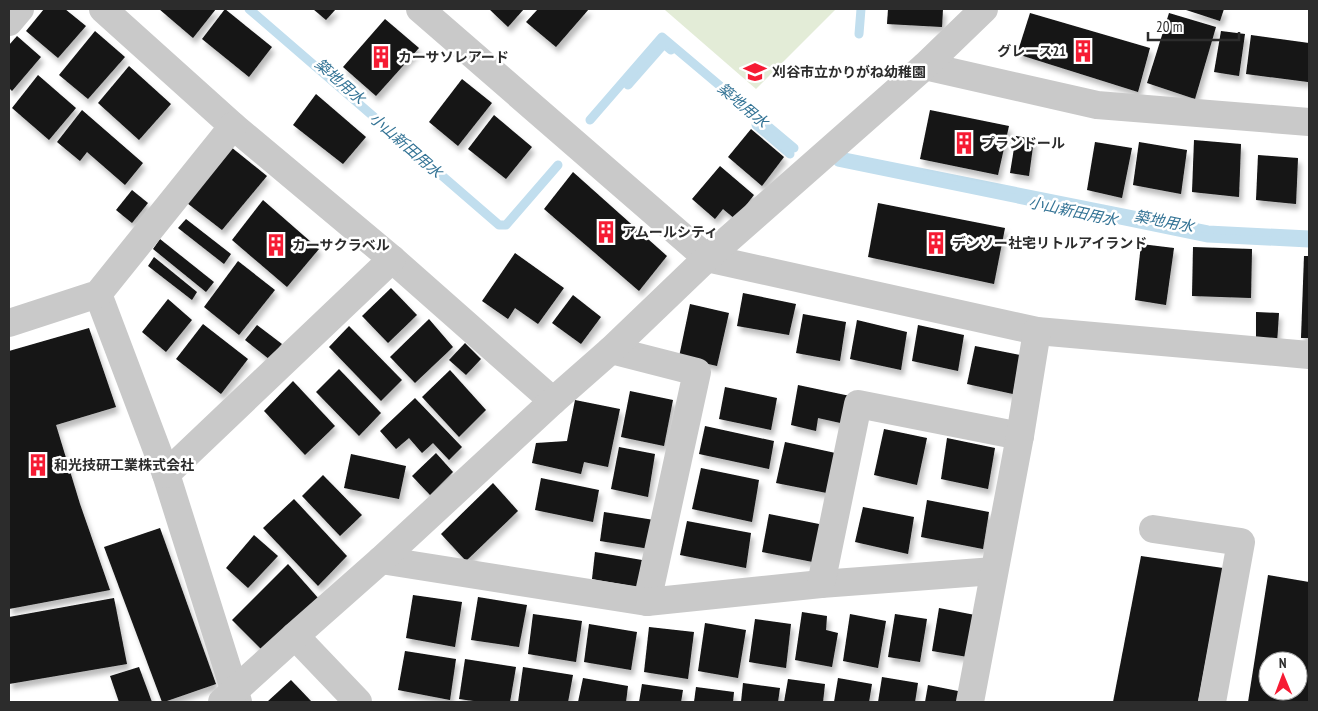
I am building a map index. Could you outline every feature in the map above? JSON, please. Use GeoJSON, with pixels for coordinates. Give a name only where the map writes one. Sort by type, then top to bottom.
{"type":"FeatureCollection","features":[{"type":"Feature","properties":{"kind":"street"},"geometry":{"type":"LineString","coordinates":[[9,22],[20,9]]}},
{"type":"Feature","properties":{"kind":"street"},"geometry":{"type":"LineString","coordinates":[[103,9],[233,126],[392,259],[553,401]]}},
{"type":"Feature","properties":{"kind":"street"},"geometry":{"type":"LineString","coordinates":[[420,9],[707,258],[1037,332],[1309,355]]}},
{"type":"Feature","properties":{"kind":"street"},"geometry":{"type":"LineString","coordinates":[[98,294],[166,474],[232,698],[295,636],[611,350],[707,258],[924,66],[984,9]]}},
{"type":"Feature","properties":{"kind":"street"},"geometry":{"type":"LineString","coordinates":[[924,66],[1097,106],[1309,122]]}},
{"type":"Feature","properties":{"kind":"street"},"geometry":{"type":"LineString","coordinates":[[9,323],[98,294],[233,126]]}},
{"type":"Feature","properties":{"kind":"street"},"geometry":{"type":"LineString","coordinates":[[166,474],[392,259]]}},
{"type":"Feature","properties":{"kind":"street"},"geometry":{"type":"LineString","coordinates":[[970,702],[1020,436],[1037,332]]}},
{"type":"Feature","properties":{"kind":"street"},"geometry":{"type":"LineString","coordinates":[[611,350],[697,372],[647,602]]}},
{"type":"Feature","properties":{"kind":"street"},"geometry":{"type":"LineString","coordinates":[[821,584],[858,404],[1020,436]]}},
{"type":"Feature","properties":{"kind":"street"},"geometry":{"type":"LineString","coordinates":[[1153,529],[1241,542],[1212,702]]}},
{"type":"Feature","properties":{"kind":"street"},"geometry":{"type":"LineString","coordinates":[[381,560],[647,602],[821,584],[994,572]]}},
{"type":"Feature","properties":{"kind":"street"},"geometry":{"type":"LineString","coordinates":[[295,636],[358,702]]}},
{"type":"Feature","properties":{"kind":"green space","name":"刈谷市立かりがね幼稚園"},"geometry":{"type":"Polygon","coordinates":[[[666,9],[836,9],[756,89],[666,9]]]}},
{"type":"Feature","properties":{"kind":"building"},"geometry":{"type":"Polygon","coordinates":[[[44,9],[65,9],[86,26],[58,58],[26,31],[44,9]]]}},
{"type":"Feature","properties":{"kind":"building"},"geometry":{"type":"Polygon","coordinates":[[[159,9],[216,9],[193,38],[159,9]]]}},
{"type":"Feature","properties":{"kind":"building"},"geometry":{"type":"Polygon","coordinates":[[[225,9],[272,47],[249,77],[202,39],[225,9]]]}},
{"type":"Feature","properties":{"kind":"building"},"geometry":{"type":"Polygon","coordinates":[[[313,9],[336,9],[326,20],[313,9]]]}},
{"type":"Feature","properties":{"kind":"building"},"geometry":{"type":"Polygon","coordinates":[[[489,9],[524,9],[508,27],[489,9]]]}},
{"type":"Feature","properties":{"kind":"building"},"geometry":{"type":"Polygon","coordinates":[[[538,9],[589,9],[556,47],[526,22],[538,9]]]}},
{"type":"Feature","properties":{"kind":"building"},"geometry":{"type":"Polygon","coordinates":[[[888,9],[943,9],[942,27],[887,24],[888,9]]]}},
{"type":"Feature","properties":{"kind":"building"},"geometry":{"type":"Polygon","coordinates":[[[1183,9],[1224,9],[1220,21],[1183,9]]]}},
{"type":"Feature","properties":{"kind":"building","name":"グレース21"},"geometry":{"type":"Polygon","coordinates":[[[1030,13],[1150,48],[1138,92],[1017,54],[1030,13]]]}},
{"type":"Feature","properties":{"kind":"building"},"geometry":{"type":"Polygon","coordinates":[[[1169,13],[1216,27],[1195,99],[1147,83],[1169,13]]]}},
{"type":"Feature","properties":{"kind":"building","name":"カーサソレアード"},"geometry":{"type":"Polygon","coordinates":[[[385,19],[419,48],[376,96],[343,67],[385,19]]]}},
{"type":"Feature","properties":{"kind":"building"},"geometry":{"type":"Polygon","coordinates":[[[95,31],[125,57],[88,99],[59,75],[95,31]]]}},
{"type":"Feature","properties":{"kind":"building"},"geometry":{"type":"Polygon","coordinates":[[[1221,31],[1245,34],[1239,76],[1214,72],[1221,31]]]}},
{"type":"Feature","properties":{"kind":"building"},"geometry":{"type":"Polygon","coordinates":[[[1251,35],[1309,43],[1308,82],[1246,74],[1251,35]]]}},
{"type":"Feature","properties":{"kind":"building"},"geometry":{"type":"Polygon","coordinates":[[[17,36],[41,57],[12,91],[9,88],[9,45],[17,36]]]}},
{"type":"Feature","properties":{"kind":"building"},"geometry":{"type":"Polygon","coordinates":[[[129,66],[171,104],[139,140],[98,103],[129,66]]]}},
{"type":"Feature","properties":{"kind":"building"},"geometry":{"type":"Polygon","coordinates":[[[38,75],[76,108],[49,140],[12,108],[38,75]]]}},
{"type":"Feature","properties":{"kind":"building"},"geometry":{"type":"Polygon","coordinates":[[[462,79],[492,103],[458,146],[429,122],[462,79]]]}},
{"type":"Feature","properties":{"kind":"building"},"geometry":{"type":"Polygon","coordinates":[[[316,94],[366,137],[343,164],[293,125],[316,94]]]}},
{"type":"Feature","properties":{"kind":"building"},"geometry":{"type":"Polygon","coordinates":[[[82,110],[143,163],[125,185],[87,152],[80,161],[57,142],[82,110]]]}},
{"type":"Feature","properties":{"kind":"building","name":"プランドール"},"geometry":{"type":"Polygon","coordinates":[[[930,110],[1009,126],[998,175],[920,159],[930,110]]]}},
{"type":"Feature","properties":{"kind":"building"},"geometry":{"type":"Polygon","coordinates":[[[494,115],[532,147],[506,179],[468,149],[494,115]]]}},
{"type":"Feature","properties":{"kind":"building"},"geometry":{"type":"Polygon","coordinates":[[[751,129],[784,157],[762,186],[728,157],[751,129]]]}},
{"type":"Feature","properties":{"kind":"building"},"geometry":{"type":"Polygon","coordinates":[[[1016,136],[1034,139],[1029,176],[1010,173],[1016,136]]]}},
{"type":"Feature","properties":{"kind":"building"},"geometry":{"type":"Polygon","coordinates":[[[1194,140],[1241,144],[1239,197],[1192,192],[1194,140]]]}},
{"type":"Feature","properties":{"kind":"building"},"geometry":{"type":"Polygon","coordinates":[[[1095,142],[1132,148],[1122,198],[1087,190],[1095,142]]]}},
{"type":"Feature","properties":{"kind":"building"},"geometry":{"type":"Polygon","coordinates":[[[1139,142],[1187,150],[1181,194],[1133,185],[1139,142]]]}},
{"type":"Feature","properties":{"kind":"building"},"geometry":{"type":"Polygon","coordinates":[[[231,147],[267,176],[222,230],[187,203],[231,147]]]}},
{"type":"Feature","properties":{"kind":"building"},"geometry":{"type":"Polygon","coordinates":[[[1258,155],[1298,158],[1296,204],[1256,200],[1258,155]]]}},
{"type":"Feature","properties":{"kind":"building"},"geometry":{"type":"Polygon","coordinates":[[[720,166],[754,195],[735,219],[723,209],[715,219],[692,199],[720,166]]]}},
{"type":"Feature","properties":{"kind":"building","name":"アムールシティ"},"geometry":{"type":"Polygon","coordinates":[[[573,172],[667,256],[639,291],[544,209],[573,172]]]}},
{"type":"Feature","properties":{"kind":"building"},"geometry":{"type":"Polygon","coordinates":[[[132,190],[148,203],[132,223],[116,210],[132,190]]]}},
{"type":"Feature","properties":{"kind":"building","name":"カーサクラベル"},"geometry":{"type":"Polygon","coordinates":[[[263,200],[319,249],[287,287],[232,240],[263,200]]]}},
{"type":"Feature","properties":{"kind":"building","name":"デンソー社宅リトルアイランド"},"geometry":{"type":"Polygon","coordinates":[[[878,203],[1005,228],[994,284],[868,257],[878,203]]]}},
{"type":"Feature","properties":{"kind":"building"},"geometry":{"type":"Polygon","coordinates":[[[186,219],[231,254],[224,264],[178,228],[186,219]]]}},
{"type":"Feature","properties":{"kind":"building"},"geometry":{"type":"Polygon","coordinates":[[[160,239],[214,282],[206,292],[153,249],[160,239]]]}},
{"type":"Feature","properties":{"kind":"building"},"geometry":{"type":"Polygon","coordinates":[[[1141,244],[1174,248],[1166,305],[1135,300],[1141,244]]]}},
{"type":"Feature","properties":{"kind":"building"},"geometry":{"type":"Polygon","coordinates":[[[1193,247],[1252,249],[1251,298],[1192,296],[1193,247]]]}},
{"type":"Feature","properties":{"kind":"building"},"geometry":{"type":"Polygon","coordinates":[[[515,253],[564,288],[538,324],[515,308],[508,319],[482,301],[515,253]]]}},
{"type":"Feature","properties":{"kind":"building"},"geometry":{"type":"Polygon","coordinates":[[[1304,256],[1309,256],[1309,338],[1301,338],[1304,256]]]}},
{"type":"Feature","properties":{"kind":"building"},"geometry":{"type":"Polygon","coordinates":[[[154,257],[197,292],[192,300],[148,266],[154,257]]]}},
{"type":"Feature","properties":{"kind":"building"},"geometry":{"type":"Polygon","coordinates":[[[238,261],[275,290],[239,335],[204,307],[238,261]]]}},
{"type":"Feature","properties":{"kind":"building"},"geometry":{"type":"Polygon","coordinates":[[[391,288],[417,315],[388,343],[362,316],[391,288]]]}},
{"type":"Feature","properties":{"kind":"building"},"geometry":{"type":"Polygon","coordinates":[[[743,293],[796,304],[789,335],[737,326],[743,293]]]}},
{"type":"Feature","properties":{"kind":"building"},"geometry":{"type":"Polygon","coordinates":[[[573,295],[601,317],[581,344],[552,323],[573,295]]]}},
{"type":"Feature","properties":{"kind":"building"},"geometry":{"type":"Polygon","coordinates":[[[168,299],[192,320],[166,352],[142,332],[168,299]]]}},
{"type":"Feature","properties":{"kind":"building"},"geometry":{"type":"Polygon","coordinates":[[[690,304],[729,313],[717,366],[679,357],[690,304]]]}},
{"type":"Feature","properties":{"kind":"building"},"geometry":{"type":"Polygon","coordinates":[[[1256,312],[1279,313],[1277,343],[1256,342],[1256,312]]]}},
{"type":"Feature","properties":{"kind":"building"},"geometry":{"type":"Polygon","coordinates":[[[803,314],[846,322],[840,361],[796,353],[803,314]]]}},
{"type":"Feature","properties":{"kind":"building"},"geometry":{"type":"Polygon","coordinates":[[[429,319],[453,347],[415,383],[390,357],[429,319]]]}},
{"type":"Feature","properties":{"kind":"building"},"geometry":{"type":"Polygon","coordinates":[[[857,320],[907,332],[901,370],[850,359],[857,320]]]}},
{"type":"Feature","properties":{"kind":"building"},"geometry":{"type":"Polygon","coordinates":[[[203,324],[248,359],[221,394],[176,359],[203,324]]]}},
{"type":"Feature","properties":{"kind":"building"},"geometry":{"type":"Polygon","coordinates":[[[257,325],[282,344],[269,359],[245,340],[257,325]]]}},
{"type":"Feature","properties":{"kind":"building"},"geometry":{"type":"Polygon","coordinates":[[[918,325],[964,335],[958,371],[912,361],[918,325]]]}},
{"type":"Feature","properties":{"kind":"building"},"geometry":{"type":"Polygon","coordinates":[[[349,326],[402,380],[381,401],[329,347],[349,326]]]}},
{"type":"Feature","properties":{"kind":"building","name":"和光技研工業株式会社"},"geometry":{"type":"Polygon","coordinates":[[[89,328],[116,407],[56,425],[80,504],[110,590],[9,609],[9,351],[89,328]]]}},
{"type":"Feature","properties":{"kind":"building"},"geometry":{"type":"Polygon","coordinates":[[[465,343],[481,359],[466,375],[449,360],[465,343]]]}},
{"type":"Feature","properties":{"kind":"building"},"geometry":{"type":"Polygon","coordinates":[[[975,346],[1020,355],[1013,394],[967,384],[975,346]]]}},
{"type":"Feature","properties":{"kind":"building"},"geometry":{"type":"Polygon","coordinates":[[[339,369],[381,413],[359,436],[316,392],[339,369]]]}},
{"type":"Feature","properties":{"kind":"building"},"geometry":{"type":"Polygon","coordinates":[[[450,370],[486,410],[459,437],[422,397],[450,370]]]}},
{"type":"Feature","properties":{"kind":"building"},"geometry":{"type":"Polygon","coordinates":[[[293,381],[335,426],[305,455],[264,411],[293,381]]]}},
{"type":"Feature","properties":{"kind":"building"},"geometry":{"type":"Polygon","coordinates":[[[798,385],[850,396],[845,424],[818,418],[816,431],[791,425],[798,385]]]}},
{"type":"Feature","properties":{"kind":"building"},"geometry":{"type":"Polygon","coordinates":[[[725,387],[777,398],[771,430],[719,419],[725,387]]]}},
{"type":"Feature","properties":{"kind":"building"},"geometry":{"type":"Polygon","coordinates":[[[630,391],[673,400],[664,446],[621,437],[630,391]]]}},
{"type":"Feature","properties":{"kind":"building"},"geometry":{"type":"Polygon","coordinates":[[[415,398],[462,447],[449,460],[433,443],[422,453],[409,438],[396,449],[380,431],[415,398]]]}},
{"type":"Feature","properties":{"kind":"building"},"geometry":{"type":"Polygon","coordinates":[[[575,400],[620,409],[608,467],[584,462],[581,474],[532,463],[536,443],[567,441],[575,400]]]}},
{"type":"Feature","properties":{"kind":"building"},"geometry":{"type":"Polygon","coordinates":[[[705,426],[774,441],[769,469],[699,454],[705,426]]]}},
{"type":"Feature","properties":{"kind":"building"},"geometry":{"type":"Polygon","coordinates":[[[884,429],[927,438],[917,485],[874,475],[884,429]]]}},
{"type":"Feature","properties":{"kind":"building"},"geometry":{"type":"Polygon","coordinates":[[[947,438],[995,448],[988,489],[941,479],[947,438]]]}},
{"type":"Feature","properties":{"kind":"building"},"geometry":{"type":"Polygon","coordinates":[[[785,442],[840,454],[832,494],[776,483],[785,442]]]}},
{"type":"Feature","properties":{"kind":"building"},"geometry":{"type":"Polygon","coordinates":[[[619,447],[655,454],[648,497],[611,489],[619,447]]]}},
{"type":"Feature","properties":{"kind":"building"},"geometry":{"type":"Polygon","coordinates":[[[436,453],[453,472],[430,495],[412,476],[436,453]]]}},
{"type":"Feature","properties":{"kind":"building"},"geometry":{"type":"Polygon","coordinates":[[[351,454],[406,466],[399,499],[344,488],[351,454]]]}},
{"type":"Feature","properties":{"kind":"building"},"geometry":{"type":"Polygon","coordinates":[[[701,468],[759,480],[752,522],[692,509],[701,468]]]}},
{"type":"Feature","properties":{"kind":"building"},"geometry":{"type":"Polygon","coordinates":[[[323,475],[362,515],[340,536],[302,496],[323,475]]]}},
{"type":"Feature","properties":{"kind":"building"},"geometry":{"type":"Polygon","coordinates":[[[541,478],[599,490],[593,522],[535,510],[541,478]]]}},
{"type":"Feature","properties":{"kind":"building"},"geometry":{"type":"Polygon","coordinates":[[[493,483],[518,511],[466,561],[441,534],[493,483]]]}},
{"type":"Feature","properties":{"kind":"building"},"geometry":{"type":"Polygon","coordinates":[[[294,499],[347,556],[318,586],[263,528],[294,499]]]}},
{"type":"Feature","properties":{"kind":"building"},"geometry":{"type":"Polygon","coordinates":[[[927,500],[989,512],[983,549],[921,537],[927,500]]]}},
{"type":"Feature","properties":{"kind":"building"},"geometry":{"type":"Polygon","coordinates":[[[863,507],[914,517],[908,554],[855,542],[863,507]]]}},
{"type":"Feature","properties":{"kind":"building"},"geometry":{"type":"Polygon","coordinates":[[[604,512],[654,520],[650,549],[600,541],[604,512]]]}},
{"type":"Feature","properties":{"kind":"building"},"geometry":{"type":"Polygon","coordinates":[[[769,514],[829,526],[823,564],[762,552],[769,514]]]}},
{"type":"Feature","properties":{"kind":"building"},"geometry":{"type":"Polygon","coordinates":[[[687,521],[751,533],[746,568],[680,555],[687,521]]]}},
{"type":"Feature","properties":{"kind":"building"},"geometry":{"type":"Polygon","coordinates":[[[160,528],[216,684],[164,702],[162,702],[104,547],[160,528]]]}},
{"type":"Feature","properties":{"kind":"building"},"geometry":{"type":"Polygon","coordinates":[[[254,535],[278,556],[248,588],[226,568],[254,535]]]}},
{"type":"Feature","properties":{"kind":"building"},"geometry":{"type":"Polygon","coordinates":[[[595,552],[642,560],[638,587],[592,579],[595,552]]]}},
{"type":"Feature","properties":{"kind":"building"},"geometry":{"type":"Polygon","coordinates":[[[1141,556],[1223,568],[1198,702],[1113,702],[1141,556]]]}},
{"type":"Feature","properties":{"kind":"building"},"geometry":{"type":"Polygon","coordinates":[[[288,564],[319,599],[263,651],[232,620],[288,564]]]}},
{"type":"Feature","properties":{"kind":"building"},"geometry":{"type":"Polygon","coordinates":[[[1268,575],[1309,582],[1309,702],[1248,702],[1268,575]]]}},
{"type":"Feature","properties":{"kind":"building"},"geometry":{"type":"Polygon","coordinates":[[[413,595],[462,602],[455,647],[406,638],[413,595]]]}},
{"type":"Feature","properties":{"kind":"building"},"geometry":{"type":"Polygon","coordinates":[[[478,597],[527,605],[519,647],[471,640],[478,597]]]}},
{"type":"Feature","properties":{"kind":"building"},"geometry":{"type":"Polygon","coordinates":[[[114,598],[127,664],[9,684],[9,617],[114,598]]]}},
{"type":"Feature","properties":{"kind":"building"},"geometry":{"type":"Polygon","coordinates":[[[939,608],[975,615],[968,657],[932,651],[939,608]]]}},
{"type":"Feature","properties":{"kind":"building"},"geometry":{"type":"Polygon","coordinates":[[[802,612],[827,616],[826,630],[838,633],[832,667],[795,660],[802,612]]]}},
{"type":"Feature","properties":{"kind":"building"},"geometry":{"type":"Polygon","coordinates":[[[533,614],[582,621],[576,662],[528,654],[533,614]]]}},
{"type":"Feature","properties":{"kind":"building"},"geometry":{"type":"Polygon","coordinates":[[[850,614],[886,621],[878,668],[843,661],[850,614]]]}},
{"type":"Feature","properties":{"kind":"building"},"geometry":{"type":"Polygon","coordinates":[[[895,614],[927,619],[920,662],[888,657],[895,614]]]}},
{"type":"Feature","properties":{"kind":"building"},"geometry":{"type":"Polygon","coordinates":[[[755,619],[791,624],[786,668],[749,662],[755,619]]]}},
{"type":"Feature","properties":{"kind":"building"},"geometry":{"type":"Polygon","coordinates":[[[705,623],[746,630],[738,678],[698,671],[705,623]]]}},
{"type":"Feature","properties":{"kind":"building"},"geometry":{"type":"Polygon","coordinates":[[[589,624],[637,632],[631,670],[584,662],[589,624]]]}},
{"type":"Feature","properties":{"kind":"building"},"geometry":{"type":"Polygon","coordinates":[[[649,627],[694,632],[688,679],[644,672],[649,627]]]}},
{"type":"Feature","properties":{"kind":"building"},"geometry":{"type":"Polygon","coordinates":[[[405,651],[456,659],[450,700],[398,690],[405,651]]]}},
{"type":"Feature","properties":{"kind":"building"},"geometry":{"type":"Polygon","coordinates":[[[465,659],[516,667],[510,702],[481,702],[459,699],[465,659]]]}},
{"type":"Feature","properties":{"kind":"building"},"geometry":{"type":"Polygon","coordinates":[[[139,667],[152,702],[119,702],[110,676],[139,667]]]}},
{"type":"Feature","properties":{"kind":"building"},"geometry":{"type":"Polygon","coordinates":[[[523,667],[573,675],[568,702],[518,702],[523,667]]]}},
{"type":"Feature","properties":{"kind":"building"},"geometry":{"type":"Polygon","coordinates":[[[882,677],[918,683],[915,702],[878,702],[882,677]]]}},
{"type":"Feature","properties":{"kind":"building"},"geometry":{"type":"Polygon","coordinates":[[[583,678],[628,686],[626,702],[578,702],[583,678]]]}},
{"type":"Feature","properties":{"kind":"building"},"geometry":{"type":"Polygon","coordinates":[[[838,678],[872,684],[869,702],[834,702],[838,678]]]}},
{"type":"Feature","properties":{"kind":"building"},"geometry":{"type":"Polygon","coordinates":[[[788,679],[825,684],[823,702],[784,702],[788,679]]]}},
{"type":"Feature","properties":{"kind":"building"},"geometry":{"type":"Polygon","coordinates":[[[291,680],[312,702],[267,702],[291,680]]]}},
{"type":"Feature","properties":{"kind":"building"},"geometry":{"type":"Polygon","coordinates":[[[743,683],[780,688],[778,702],[741,702],[743,683]]]}},
{"type":"Feature","properties":{"kind":"building"},"geometry":{"type":"Polygon","coordinates":[[[642,684],[683,690],[681,702],[639,702],[642,684]]]}},
{"type":"Feature","properties":{"kind":"building"},"geometry":{"type":"Polygon","coordinates":[[[928,685],[963,692],[961,702],[925,702],[928,685]]]}},
{"type":"Feature","properties":{"kind":"building"},"geometry":{"type":"Polygon","coordinates":[[[696,687],[734,692],[733,702],[694,702],[696,687]]]}},
{"type":"Feature","properties":{"kind":"waterway","name":"小山新田用水"},"geometry":{"type":"LineString","coordinates":[[249,9],[499,225],[506,225],[558,165]]}},
{"type":"Feature","properties":{"kind":"waterway","name":"築地用水"},"geometry":{"type":"LineString","coordinates":[[859,34],[861,9]]}},
{"type":"Feature","properties":{"kind":"waterway","name":"築地用水"},"geometry":{"type":"LineString","coordinates":[[590,120],[662,37],[794,148]]}},
{"type":"Feature","properties":{"kind":"waterway","name":"小山新田用水"},"geometry":{"type":"LineString","coordinates":[[628,85],[664,44],[671,50]]}},
{"type":"Feature","properties":{"kind":"waterway","name":"小山新田用水"},"geometry":{"type":"LineString","coordinates":[[756,125],[790,154]]}},
{"type":"Feature","properties":{"kind":"waterway","name":"築地用水"},"geometry":{"type":"LineString","coordinates":[[844,157],[1208,230],[1309,235]]}},
{"type":"Feature","properties":{"kind":"waterway","name":"小山新田用水"},"geometry":{"type":"LineString","coordinates":[[838,162],[1208,238],[1309,243]]}},
{"type":"Feature","properties":{"kind":"place","name":"グレース21"},"geometry":{"type":"Point","coordinates":[1083,51]}},
{"type":"Feature","properties":{"kind":"place","name":"カーサソレアード"},"geometry":{"type":"Point","coordinates":[381,57]}},
{"type":"Feature","properties":{"kind":"place","name":"刈谷市立かりがね幼稚園"},"geometry":{"type":"Point","coordinates":[755,72]}},
{"type":"Feature","properties":{"kind":"place","name":"プランドール"},"geometry":{"type":"Point","coordinates":[964,143]}},
{"type":"Feature","properties":{"kind":"place","name":"アムールシティ"},"geometry":{"type":"Point","coordinates":[606,232]}},
{"type":"Feature","properties":{"kind":"place","name":"デンソー社宅リトルアイランド"},"geometry":{"type":"Point","coordinates":[936,243]}},
{"type":"Feature","properties":{"kind":"place","name":"カーサクラベル"},"geometry":{"type":"Point","coordinates":[276,245]}},
{"type":"Feature","properties":{"kind":"place","name":"和光技研工業株式会社"},"geometry":{"type":"Point","coordinates":[38,465]}}]}
